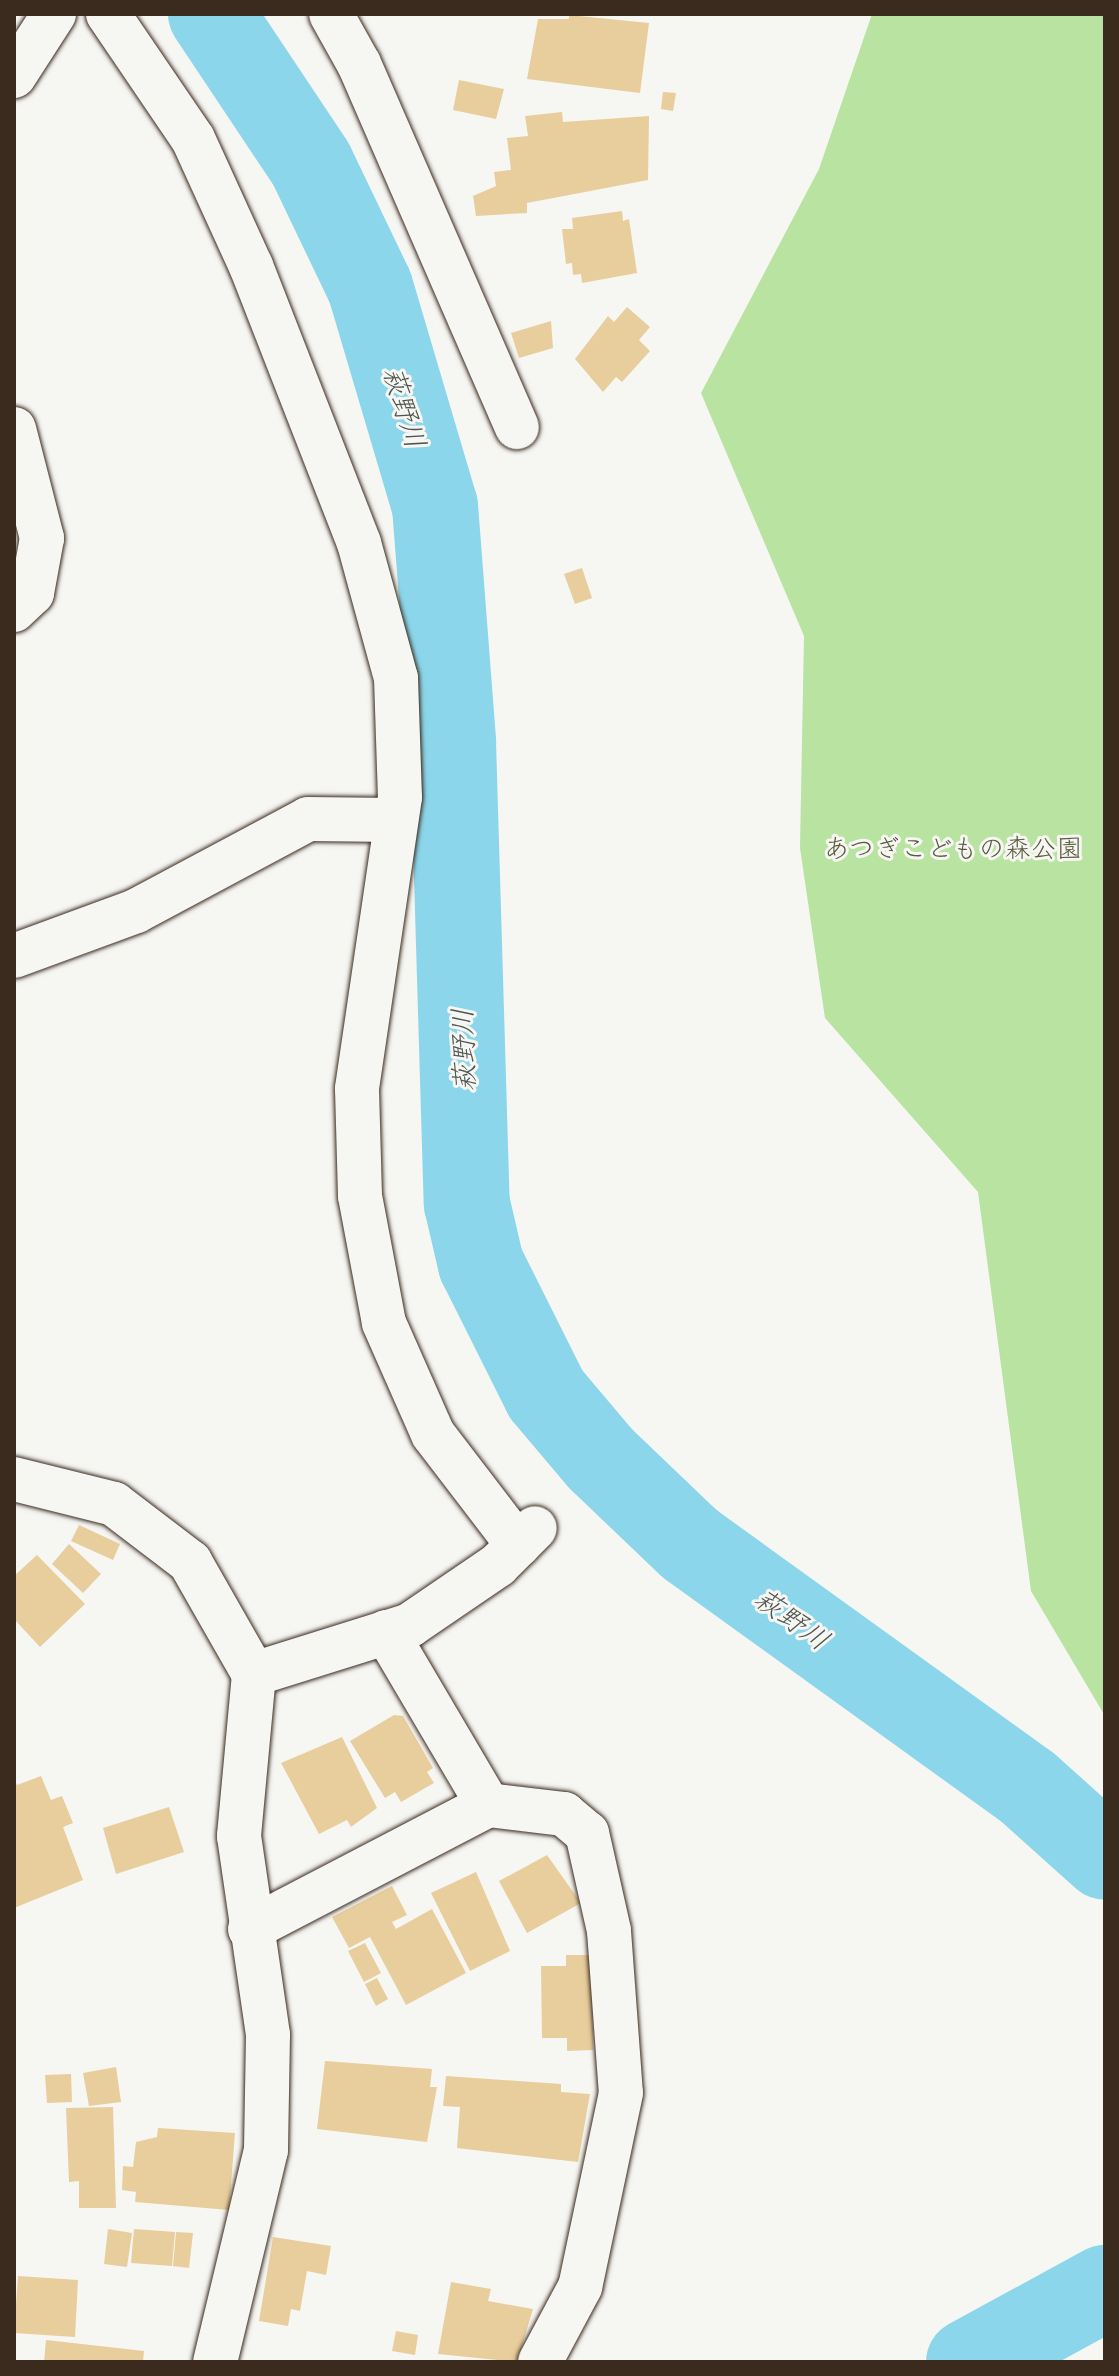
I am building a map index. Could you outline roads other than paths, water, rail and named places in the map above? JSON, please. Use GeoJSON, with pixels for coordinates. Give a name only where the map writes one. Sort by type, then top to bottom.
{"type":"FeatureCollection","features":[{"type":"Feature","properties":{"kind":"street"},"geometry":{"type":"LineString","coordinates":[[14,76],[54,14]]}},
{"type":"Feature","properties":{"kind":"street"},"geometry":{"type":"LineString","coordinates":[[108,14],[193,139],[251,266],[359,543],[396,678],[396,820],[357,1089],[360,1196],[384,1323],[433,1434],[527,1537],[410,1625],[254,1674]]}},
{"type":"Feature","properties":{"kind":"street"},"geometry":{"type":"LineString","coordinates":[[331,14],[359,64],[517,427]]}},
{"type":"Feature","properties":{"kind":"street"},"geometry":{"type":"LineString","coordinates":[[14,429],[42,538],[32,593],[14,610]]}},
{"type":"Feature","properties":{"kind":"street"},"geometry":{"type":"LineString","coordinates":[[14,956],[136,911],[308,819],[396,820]]}},
{"type":"Feature","properties":{"kind":"street"},"geometry":{"type":"LineString","coordinates":[[14,1479],[114,1504],[190,1562],[254,1674],[239,1836],[250,1929],[268,2035],[266,2150],[215,2362]]}},
{"type":"Feature","properties":{"kind":"street"},"geometry":{"type":"LineString","coordinates":[[386,1632],[488,1805]]}},
{"type":"Feature","properties":{"kind":"street"},"geometry":{"type":"LineString","coordinates":[[250,1929],[488,1805],[564,1814],[587,1833],[609,1931],[617,2117],[580,2287],[540,2362]]}},
{"type":"Feature","properties":{"kind":"waterway","name":"萩野川"},"geometry":{"type":"LineString","coordinates":[[211,14],[311,164],[370,287],[435,506],[453,742],[467,1204],[481,1264],[546,1394],[601,1459],[690,1544],[1026,1786],[1105,1857]]}},
{"type":"Feature","properties":{"kind":"waterway","name":"萩野川"},"geometry":{"type":"LineString","coordinates":[[969,2362],[1105,2288]]}},
{"type":"Feature","properties":{"kind":"park label","name":"あつぎこどもの森公園"},"geometry":{"type":"Point","coordinates":[953,848]}}]}
